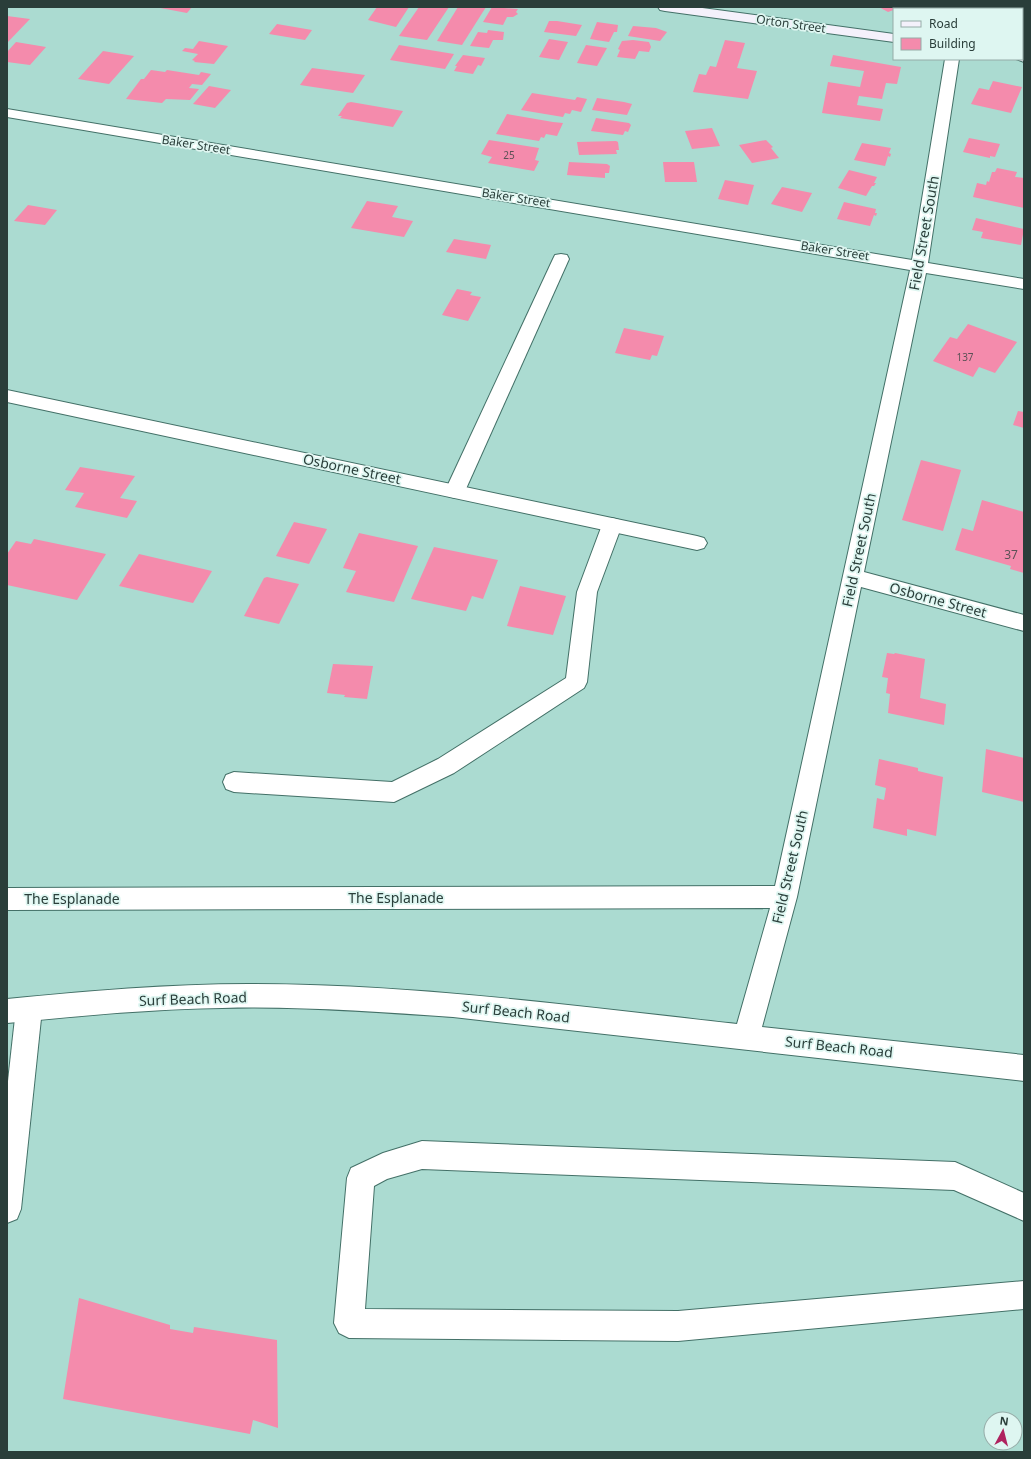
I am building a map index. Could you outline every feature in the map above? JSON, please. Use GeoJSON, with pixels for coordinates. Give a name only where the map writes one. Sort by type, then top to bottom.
{"type":"FeatureCollection","features":[{"type":"Feature","properties":{"kind":"main road","name":"Orton Street"},"geometry":{"type":"LineString","coordinates":[[665,7],[893,38]]}},
{"type":"Feature","properties":{"kind":"street","name":"Field Street South"},"geometry":{"type":"LineString","coordinates":[[746,1037],[785,897],[919,266],[952,60]]}},
{"type":"Feature","properties":{"kind":"street","name":"Baker Street"},"geometry":{"type":"LineString","coordinates":[[7,113],[1024,284]]}},
{"type":"Feature","properties":{"kind":"street"},"geometry":{"type":"LineString","coordinates":[[455,491],[561,259]]}},
{"type":"Feature","properties":{"kind":"street","name":"Osborne Street"},"geometry":{"type":"LineString","coordinates":[[7,396],[697,543]]}},
{"type":"Feature","properties":{"kind":"street"},"geometry":{"type":"LineString","coordinates":[[234,782],[394,792],[446,766],[576,682],[587,592],[612,525]]}},
{"type":"Feature","properties":{"kind":"street","name":"Osborne Street"},"geometry":{"type":"LineString","coordinates":[[853,577],[1024,623]]}},
{"type":"Feature","properties":{"kind":"street","name":"The Esplanade"},"geometry":{"type":"LineString","coordinates":[[7,899],[785,897]]}},
{"type":"Feature","properties":{"kind":"street","name":"Surf Beach Road"},"geometry":{"type":"LineString","coordinates":[[18,1010],[222,996],[308,996],[453,1005],[1024,1068]]}},
{"type":"Feature","properties":{"kind":"street"},"geometry":{"type":"LineString","coordinates":[[7,1209],[18,1010]]}},
{"type":"Feature","properties":{"kind":"street"},"geometry":{"type":"LineString","coordinates":[[1024,1208],[954,1176],[422,1155],[383,1167],[361,1178],[349,1323],[678,1326],[1024,1295]]}},
{"type":"Feature","properties":{"kind":"building"},"geometry":{"type":"Polygon","coordinates":[[[155,7],[192,7],[187,13],[155,7]]]}},
{"type":"Feature","properties":{"kind":"building"},"geometry":{"type":"Polygon","coordinates":[[[377,7],[409,7],[396,27],[368,20],[377,7]]]}},
{"type":"Feature","properties":{"kind":"building"},"geometry":{"type":"Polygon","coordinates":[[[419,7],[449,7],[427,40],[399,36],[419,7]]]}},
{"type":"Feature","properties":{"kind":"building"},"geometry":{"type":"Polygon","coordinates":[[[458,7],[486,7],[462,45],[437,41],[458,7]]]}},
{"type":"Feature","properties":{"kind":"building"},"geometry":{"type":"Polygon","coordinates":[[[492,7],[518,9],[516,12],[518,14],[513,17],[507,17],[503,25],[483,22],[492,7]]]}},
{"type":"Feature","properties":{"kind":"building"},"geometry":{"type":"Polygon","coordinates":[[[879,7],[902,7],[893,8],[893,10],[888,12],[879,7]]]}},
{"type":"Feature","properties":{"kind":"building"},"geometry":{"type":"Polygon","coordinates":[[[1023,10],[1024,11],[1023,33],[1023,10]]]}},
{"type":"Feature","properties":{"kind":"building"},"geometry":{"type":"Polygon","coordinates":[[[7,16],[30,19],[7,43],[7,16]]]}},
{"type":"Feature","properties":{"kind":"building"},"geometry":{"type":"Polygon","coordinates":[[[549,21],[582,25],[576,36],[544,32],[549,21]]]}},
{"type":"Feature","properties":{"kind":"building"},"geometry":{"type":"Polygon","coordinates":[[[597,22],[618,25],[617,32],[614,32],[609,42],[590,39],[597,22]]]}},
{"type":"Feature","properties":{"kind":"building"},"geometry":{"type":"Polygon","coordinates":[[[277,24],[312,30],[305,40],[269,34],[277,24]]]}},
{"type":"Feature","properties":{"kind":"building"},"geometry":{"type":"Polygon","coordinates":[[[633,26],[656,28],[667,32],[660,41],[628,36],[633,26]]]}},
{"type":"Feature","properties":{"kind":"building"},"geometry":{"type":"Polygon","coordinates":[[[488,30],[504,32],[503,40],[493,40],[489,48],[470,46],[478,32],[487,33],[488,30]]]}},
{"type":"Feature","properties":{"kind":"building"},"geometry":{"type":"Polygon","coordinates":[[[549,39],[568,42],[559,60],[539,57],[549,39]]]}},
{"type":"Feature","properties":{"kind":"building"},"geometry":{"type":"Polygon","coordinates":[[[633,40],[649,42],[651,47],[649,52],[639,51],[635,59],[617,57],[620,50],[618,49],[622,41],[633,40]]]}},
{"type":"Feature","properties":{"kind":"building"},"geometry":{"type":"Polygon","coordinates":[[[725,40],[745,43],[737,68],[757,71],[748,99],[693,92],[699,74],[706,75],[710,66],[716,67],[725,40]]]}},
{"type":"Feature","properties":{"kind":"building"},"geometry":{"type":"Polygon","coordinates":[[[199,41],[228,46],[214,64],[194,62],[195,61],[192,60],[198,54],[182,51],[185,48],[193,49],[199,41]]]}},
{"type":"Feature","properties":{"kind":"building"},"geometry":{"type":"Polygon","coordinates":[[[16,42],[46,47],[30,65],[7,62],[7,52],[16,42]]]}},
{"type":"Feature","properties":{"kind":"building"},"geometry":{"type":"Polygon","coordinates":[[[399,45],[454,54],[445,69],[390,60],[399,45]]]}},
{"type":"Feature","properties":{"kind":"building"},"geometry":{"type":"Polygon","coordinates":[[[586,45],[607,48],[597,66],[577,63],[586,45]]]}},
{"type":"Feature","properties":{"kind":"building"},"geometry":{"type":"Polygon","coordinates":[[[103,51],[134,56],[109,84],[78,79],[103,51]]]}},
{"type":"Feature","properties":{"kind":"building"},"geometry":{"type":"Polygon","coordinates":[[[463,55],[485,58],[481,66],[478,65],[473,74],[454,71],[457,66],[455,66],[463,55]]]}},
{"type":"Feature","properties":{"kind":"building"},"geometry":{"type":"Polygon","coordinates":[[[833,55],[901,67],[897,84],[886,83],[882,99],[859,96],[857,105],[883,109],[880,121],[822,113],[828,82],[860,87],[864,71],[830,66],[833,55]]]}},
{"type":"Feature","properties":{"kind":"building"},"geometry":{"type":"Polygon","coordinates":[[[312,68],[365,75],[353,93],[300,85],[312,68]]]}},
{"type":"Feature","properties":{"kind":"building"},"geometry":{"type":"Polygon","coordinates":[[[151,70],[165,72],[167,70],[199,75],[201,72],[211,74],[202,85],[192,84],[189,88],[199,89],[190,100],[166,99],[162,103],[126,99],[141,79],[144,79],[151,70]]]}},
{"type":"Feature","properties":{"kind":"building"},"geometry":{"type":"Polygon","coordinates":[[[993,81],[1022,87],[1011,113],[971,104],[979,88],[989,90],[993,81]]]}},
{"type":"Feature","properties":{"kind":"building"},"geometry":{"type":"Polygon","coordinates":[[[209,86],[231,90],[215,108],[193,104],[209,86]]]}},
{"type":"Feature","properties":{"kind":"building"},"geometry":{"type":"Polygon","coordinates":[[[532,93],[575,100],[577,97],[587,99],[581,112],[572,110],[570,114],[565,113],[563,117],[521,110],[532,93]]]}},
{"type":"Feature","properties":{"kind":"building"},"geometry":{"type":"Polygon","coordinates":[[[597,98],[632,104],[627,115],[592,110],[597,98]]]}},
{"type":"Feature","properties":{"kind":"building"},"geometry":{"type":"Polygon","coordinates":[[[351,102],[403,111],[393,127],[340,118],[342,116],[338,116],[347,103],[351,102]]]}},
{"type":"Feature","properties":{"kind":"building"},"geometry":{"type":"Polygon","coordinates":[[[507,114],[563,123],[557,136],[546,134],[544,138],[541,137],[539,141],[496,134],[507,114]]]}},
{"type":"Feature","properties":{"kind":"building"},"geometry":{"type":"Polygon","coordinates":[[[596,118],[629,123],[631,125],[628,132],[625,131],[623,135],[591,131],[596,118]]]}},
{"type":"Feature","properties":{"kind":"building"},"geometry":{"type":"Polygon","coordinates":[[[712,128],[720,146],[692,149],[685,131],[712,128]]]}},
{"type":"Feature","properties":{"kind":"building"},"geometry":{"type":"Polygon","coordinates":[[[969,138],[1000,144],[995,157],[990,156],[990,158],[963,152],[969,138]]]}},
{"type":"Feature","properties":{"kind":"building"},"geometry":{"type":"Polygon","coordinates":[[[489,140],[539,148],[535,160],[539,161],[534,171],[488,163],[492,157],[481,154],[489,140]]]}},
{"type":"Feature","properties":{"kind":"building"},"geometry":{"type":"Polygon","coordinates":[[[766,140],[773,147],[771,148],[779,158],[752,163],[739,145],[766,140]]]}},
{"type":"Feature","properties":{"kind":"building"},"geometry":{"type":"Polygon","coordinates":[[[577,142],[618,142],[619,150],[616,150],[617,154],[579,155],[577,142]]]}},
{"type":"Feature","properties":{"kind":"building"},"geometry":{"type":"Polygon","coordinates":[[[862,143],[891,148],[889,153],[891,154],[890,157],[888,156],[885,166],[854,160],[862,143]]]}},
{"type":"Feature","properties":{"kind":"building"},"geometry":{"type":"Polygon","coordinates":[[[569,162],[607,164],[610,166],[609,173],[605,173],[605,178],[567,175],[569,162]]]}},
{"type":"Feature","properties":{"kind":"building"},"geometry":{"type":"Polygon","coordinates":[[[663,162],[694,162],[697,182],[665,182],[663,162]]]}},
{"type":"Feature","properties":{"kind":"building"},"geometry":{"type":"Polygon","coordinates":[[[997,168],[1017,172],[1015,177],[1024,178],[1024,208],[973,197],[977,183],[986,185],[987,181],[989,182],[992,172],[995,172],[997,168]]]}},
{"type":"Feature","properties":{"kind":"building"},"geometry":{"type":"Polygon","coordinates":[[[849,170],[877,177],[874,183],[876,183],[872,186],[866,196],[838,188],[849,170]]]}},
{"type":"Feature","properties":{"kind":"building"},"geometry":{"type":"Polygon","coordinates":[[[725,180],[754,185],[748,205],[718,199],[725,180]]]}},
{"type":"Feature","properties":{"kind":"building"},"geometry":{"type":"Polygon","coordinates":[[[782,187],[812,193],[802,212],[771,204],[782,187]]]}},
{"type":"Feature","properties":{"kind":"building"},"geometry":{"type":"Polygon","coordinates":[[[367,201],[398,206],[392,217],[413,221],[404,237],[351,228],[367,201]]]}},
{"type":"Feature","properties":{"kind":"building"},"geometry":{"type":"Polygon","coordinates":[[[844,202],[876,209],[876,216],[874,215],[870,226],[837,219],[844,202]]]}},
{"type":"Feature","properties":{"kind":"building"},"geometry":{"type":"Polygon","coordinates":[[[28,205],[57,210],[45,225],[14,221],[28,205]]]}},
{"type":"Feature","properties":{"kind":"building"},"geometry":{"type":"Polygon","coordinates":[[[976,218],[1024,229],[1021,245],[981,238],[983,232],[972,230],[976,218]]]}},
{"type":"Feature","properties":{"kind":"building"},"geometry":{"type":"Polygon","coordinates":[[[454,239],[491,245],[486,259],[446,252],[454,239]]]}},
{"type":"Feature","properties":{"kind":"building"},"geometry":{"type":"Polygon","coordinates":[[[457,289],[472,292],[470,295],[481,297],[468,321],[442,315],[457,289]]]}},
{"type":"Feature","properties":{"kind":"building"},"geometry":{"type":"Polygon","coordinates":[[[968,324],[1017,342],[995,373],[979,367],[973,377],[933,361],[950,337],[957,339],[968,324]]]}},
{"type":"Feature","properties":{"kind":"building"},"geometry":{"type":"Polygon","coordinates":[[[624,328],[664,336],[657,356],[652,355],[650,360],[615,353],[624,328]]]}},
{"type":"Feature","properties":{"kind":"building"},"geometry":{"type":"Polygon","coordinates":[[[1018,411],[1024,412],[1024,428],[1013,425],[1018,411]]]}},
{"type":"Feature","properties":{"kind":"building"},"geometry":{"type":"Polygon","coordinates":[[[921,460],[961,470],[943,531],[902,520],[921,460]]]}},
{"type":"Feature","properties":{"kind":"building"},"geometry":{"type":"Polygon","coordinates":[[[80,467],[135,476],[120,498],[137,501],[127,518],[75,507],[84,493],[65,490],[80,467]]]}},
{"type":"Feature","properties":{"kind":"building"},"geometry":{"type":"Polygon","coordinates":[[[982,500],[1024,512],[1024,573],[1010,569],[1011,566],[955,550],[962,528],[973,531],[982,500]]]}},
{"type":"Feature","properties":{"kind":"building"},"geometry":{"type":"Polygon","coordinates":[[[294,522],[327,529],[309,564],[276,556],[294,522]]]}},
{"type":"Feature","properties":{"kind":"building"},"geometry":{"type":"Polygon","coordinates":[[[359,533],[418,546],[394,602],[346,592],[356,571],[343,568],[359,533]]]}},
{"type":"Feature","properties":{"kind":"building"},"geometry":{"type":"Polygon","coordinates":[[[34,539],[106,554],[77,600],[7,585],[7,554],[16,541],[31,544],[34,539]]]}},
{"type":"Feature","properties":{"kind":"building"},"geometry":{"type":"Polygon","coordinates":[[[434,547],[498,560],[483,599],[472,596],[466,611],[411,599],[434,547]]]}},
{"type":"Feature","properties":{"kind":"building"},"geometry":{"type":"Polygon","coordinates":[[[139,554],[212,571],[193,603],[119,586],[139,554]]]}},
{"type":"Feature","properties":{"kind":"building"},"geometry":{"type":"Polygon","coordinates":[[[267,577],[299,584],[279,624],[244,616],[264,578],[267,577]]]}},
{"type":"Feature","properties":{"kind":"building"},"geometry":{"type":"Polygon","coordinates":[[[520,586],[566,596],[553,635],[507,626],[520,586]]]}},
{"type":"Feature","properties":{"kind":"building"},"geometry":{"type":"Polygon","coordinates":[[[887,653],[895,653],[925,659],[920,698],[946,704],[944,725],[888,713],[890,694],[886,693],[888,678],[882,677],[887,653]]]}},
{"type":"Feature","properties":{"kind":"building"},"geometry":{"type":"Polygon","coordinates":[[[333,664],[373,666],[367,699],[344,697],[345,695],[327,693],[333,664]]]}},
{"type":"Feature","properties":{"kind":"building"},"geometry":{"type":"Polygon","coordinates":[[[986,749],[1024,758],[1024,802],[982,792],[986,749]]]}},
{"type":"Feature","properties":{"kind":"building"},"geometry":{"type":"Polygon","coordinates":[[[879,759],[918,768],[918,771],[943,777],[936,836],[907,829],[907,836],[873,828],[877,798],[884,800],[886,788],[875,785],[879,759]]]}},
{"type":"Feature","properties":{"kind":"building"},"geometry":{"type":"Polygon","coordinates":[[[79,1298],[170,1325],[170,1329],[193,1333],[194,1327],[277,1340],[278,1428],[253,1420],[250,1434],[63,1399],[79,1298]]]}}]}
